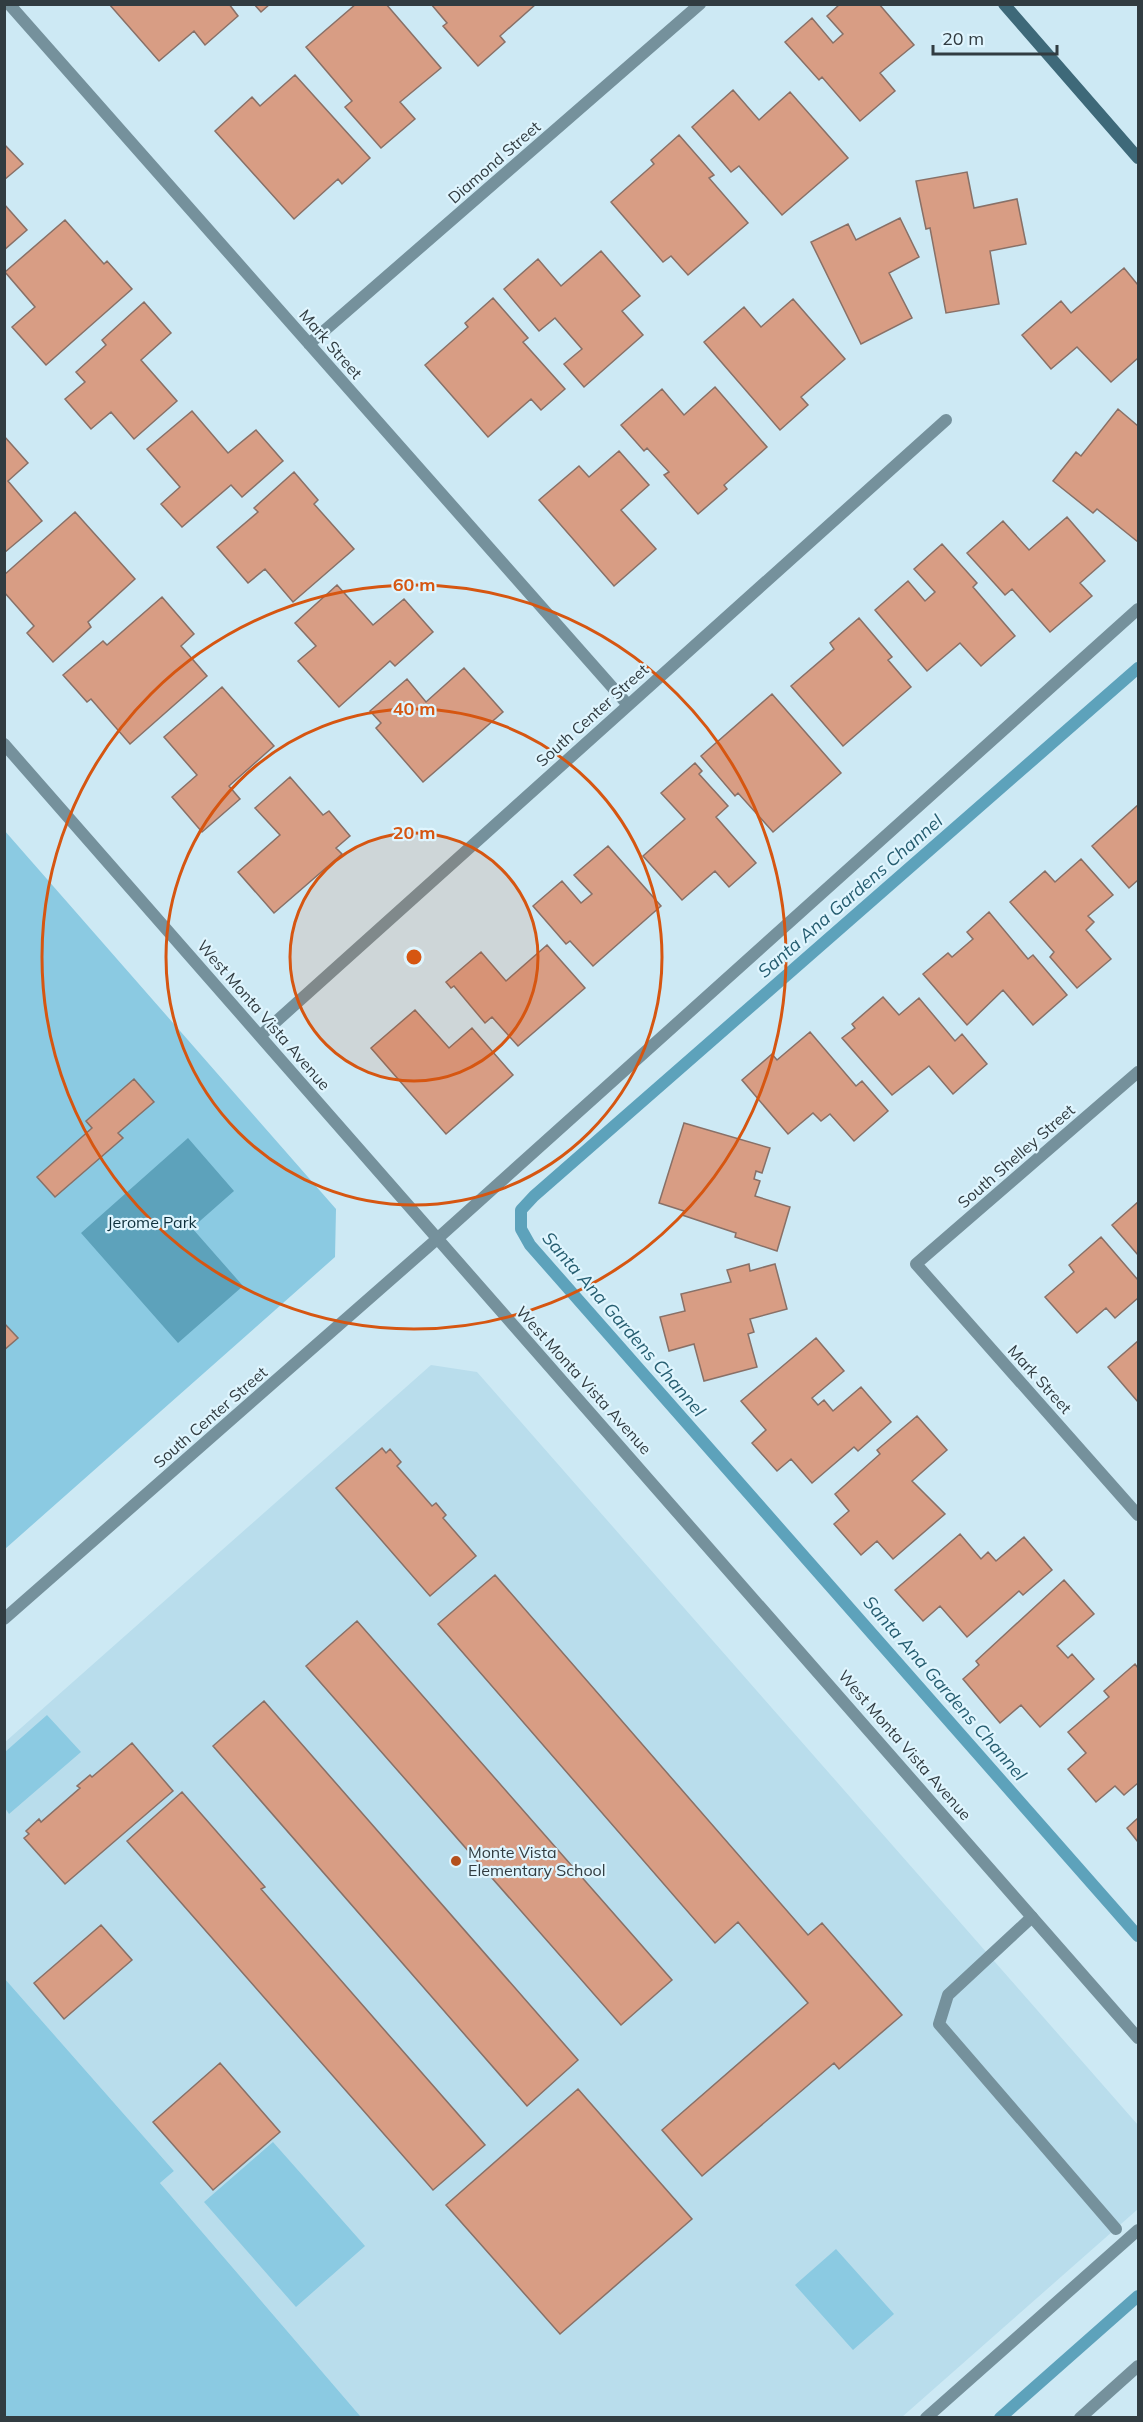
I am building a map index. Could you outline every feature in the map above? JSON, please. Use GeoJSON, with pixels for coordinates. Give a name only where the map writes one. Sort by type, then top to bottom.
{"type":"FeatureCollection","features":[{"type":"Feature","properties":{"kind":"street","name":"Mark Street"},"geometry":{"type":"LineString","coordinates":[[9,4],[628,705]]}},
{"type":"Feature","properties":{"kind":"street","name":"Diamond Street"},"geometry":{"type":"LineString","coordinates":[[309,344],[700,4]]}},
{"type":"Feature","properties":{"kind":"street"},"geometry":{"type":"LineString","coordinates":[[1004,4],[1138,158]]}},
{"type":"Feature","properties":{"kind":"street","name":"South Center Street"},"geometry":{"type":"LineString","coordinates":[[260,1036],[946,420]]}},
{"type":"Feature","properties":{"kind":"street","name":"South Center Street"},"geometry":{"type":"LineString","coordinates":[[4,1619],[437,1239],[1138,609]]}},
{"type":"Feature","properties":{"kind":"street","name":"West Monta Vista Avenue"},"geometry":{"type":"LineString","coordinates":[[4,744],[1138,2038]]}},
{"type":"Feature","properties":{"kind":"street","name":"South Shelley Street"},"geometry":{"type":"LineString","coordinates":[[916,1264],[1138,1072]]}},
{"type":"Feature","properties":{"kind":"street","name":"Mark Street"},"geometry":{"type":"LineString","coordinates":[[916,1264],[1138,1515]]}},
{"type":"Feature","properties":{"kind":"street"},"geometry":{"type":"LineString","coordinates":[[1032,1917],[948,1995],[939,2024],[1116,2229]]}},
{"type":"Feature","properties":{"kind":"street"},"geometry":{"type":"LineString","coordinates":[[926,2418],[1138,2230]]}},
{"type":"Feature","properties":{"kind":"street"},"geometry":{"type":"LineString","coordinates":[[1080,2418],[1138,2366]]}},
{"type":"Feature","properties":{"kind":"shaded area"},"geometry":{"type":"Polygon","coordinates":[[[188,1138],[234,1191],[192,1228],[243,1286],[178,1343],[81,1233],[188,1138]]]}},
{"type":"Feature","properties":{"kind":"shaded area","name":"Monte Vista Elementary School"},"geometry":{"type":"Polygon","coordinates":[[[431,1365],[477,1372],[1138,2125],[1138,2209],[902,2417],[361,2417],[160,2183],[174,2171],[5,1979],[4,1743],[431,1365]]]}},
{"type":"Feature","properties":{"kind":"green space","name":"Jerome Park"},"geometry":{"type":"Polygon","coordinates":[[[4,830],[336,1209],[335,1257],[5,1549],[4,830]]]}},
{"type":"Feature","properties":{"kind":"green space"},"geometry":{"type":"Polygon","coordinates":[[[47,1715],[81,1752],[9,1814],[5,1808],[5,1752],[47,1715]]]}},
{"type":"Feature","properties":{"kind":"green space"},"geometry":{"type":"Polygon","coordinates":[[[5,1979],[174,2171],[160,2183],[361,2417],[5,2417],[5,1979]]]}},
{"type":"Feature","properties":{"kind":"green space"},"geometry":{"type":"Polygon","coordinates":[[[273,2142],[365,2246],[296,2307],[204,2202],[273,2142]]]}},
{"type":"Feature","properties":{"kind":"green space"},"geometry":{"type":"Polygon","coordinates":[[[836,2249],[894,2314],[853,2350],[795,2285],[836,2249]]]}},
{"type":"Feature","properties":{"kind":"building"},"geometry":{"type":"Polygon","coordinates":[[[109,4],[229,4],[238,16],[205,45],[194,31],[159,61],[109,4]]]}},
{"type":"Feature","properties":{"kind":"building"},"geometry":{"type":"Polygon","coordinates":[[[254,4],[270,4],[261,12],[254,4]]]}},
{"type":"Feature","properties":{"kind":"building"},"geometry":{"type":"Polygon","coordinates":[[[356,4],[386,4],[441,68],[400,102],[415,119],[381,148],[345,107],[352,101],[306,47],[356,4]]]}},
{"type":"Feature","properties":{"kind":"building"},"geometry":{"type":"Polygon","coordinates":[[[431,4],[536,4],[500,36],[505,42],[478,66],[443,26],[447,23],[431,4]]]}},
{"type":"Feature","properties":{"kind":"building"},"geometry":{"type":"Polygon","coordinates":[[[840,4],[879,4],[914,45],[880,73],[895,91],[860,121],[822,77],[819,80],[785,42],[812,18],[833,43],[843,34],[827,16],[840,4]]]}},
{"type":"Feature","properties":{"kind":"building"},"geometry":{"type":"Polygon","coordinates":[[[295,75],[370,158],[342,184],[338,179],[294,219],[215,131],[252,97],[260,106],[295,75]]]}},
{"type":"Feature","properties":{"kind":"building"},"geometry":{"type":"Polygon","coordinates":[[[733,90],[759,120],[790,92],[848,158],[782,215],[739,166],[731,172],[692,127],[733,90]]]}},
{"type":"Feature","properties":{"kind":"building"},"geometry":{"type":"Polygon","coordinates":[[[679,135],[714,175],[709,178],[748,223],[688,275],[671,256],[663,262],[611,202],[654,164],[651,160],[679,135]]]}},
{"type":"Feature","properties":{"kind":"building"},"geometry":{"type":"Polygon","coordinates":[[[4,144],[23,164],[4,180],[4,144]]]}},
{"type":"Feature","properties":{"kind":"building"},"geometry":{"type":"Polygon","coordinates":[[[967,172],[974,208],[1017,199],[1026,244],[990,251],[999,304],[946,313],[930,228],[926,229],[916,181],[967,172]]]}},
{"type":"Feature","properties":{"kind":"building"},"geometry":{"type":"Polygon","coordinates":[[[4,204],[27,230],[4,250],[4,204]]]}},
{"type":"Feature","properties":{"kind":"building"},"geometry":{"type":"Polygon","coordinates":[[[900,218],[919,257],[889,273],[912,318],[861,344],[811,242],[848,224],[856,240],[900,218]]]}},
{"type":"Feature","properties":{"kind":"building"},"geometry":{"type":"Polygon","coordinates":[[[65,220],[104,264],[107,261],[132,289],[46,365],[12,327],[35,307],[5,272],[65,220]]]}},
{"type":"Feature","properties":{"kind":"building"},"geometry":{"type":"Polygon","coordinates":[[[601,251],[640,296],[622,311],[643,335],[584,387],[564,364],[582,349],[555,318],[539,331],[504,289],[538,259],[561,286],[601,251]]]}},
{"type":"Feature","properties":{"kind":"building"},"geometry":{"type":"Polygon","coordinates":[[[1124,268],[1138,285],[1138,358],[1111,382],[1077,347],[1051,369],[1022,335],[1061,301],[1071,313],[1124,268]]]}},
{"type":"Feature","properties":{"kind":"building"},"geometry":{"type":"Polygon","coordinates":[[[493,298],[528,338],[523,342],[565,389],[541,410],[531,399],[488,437],[425,365],[468,327],[465,323],[493,298]]]}},
{"type":"Feature","properties":{"kind":"building"},"geometry":{"type":"Polygon","coordinates":[[[793,299],[845,359],[801,397],[808,405],[780,430],[704,342],[744,307],[761,327],[793,299]]]}},
{"type":"Feature","properties":{"kind":"building"},"geometry":{"type":"Polygon","coordinates":[[[144,302],[171,333],[141,360],[177,401],[134,439],[111,412],[91,429],[65,399],[85,382],[76,372],[106,345],[102,340],[144,302]]]}},
{"type":"Feature","properties":{"kind":"building"},"geometry":{"type":"Polygon","coordinates":[[[715,387],[767,447],[724,485],[727,489],[698,514],[664,475],[669,472],[647,448],[644,451],[621,425],[662,389],[684,415],[715,387]]]}},
{"type":"Feature","properties":{"kind":"building"},"geometry":{"type":"Polygon","coordinates":[[[1118,409],[1138,426],[1138,542],[1097,509],[1093,513],[1053,481],[1076,452],[1081,456],[1118,409]]]}},
{"type":"Feature","properties":{"kind":"building"},"geometry":{"type":"Polygon","coordinates":[[[192,411],[228,453],[256,430],[283,461],[242,497],[231,485],[182,527],[161,504],[180,487],[147,449],[192,411]]]}},
{"type":"Feature","properties":{"kind":"building"},"geometry":{"type":"Polygon","coordinates":[[[4,436],[28,463],[8,481],[42,521],[4,553],[4,436]]]}},
{"type":"Feature","properties":{"kind":"building"},"geometry":{"type":"Polygon","coordinates":[[[619,451],[649,485],[621,510],[656,549],[614,586],[539,500],[579,466],[589,477],[619,451]]]}},
{"type":"Feature","properties":{"kind":"building"},"geometry":{"type":"Polygon","coordinates":[[[294,472],[318,500],[314,504],[354,549],[293,602],[265,569],[248,583],[217,547],[258,512],[254,508],[294,472]]]}},
{"type":"Feature","properties":{"kind":"building"},"geometry":{"type":"Polygon","coordinates":[[[75,512],[135,579],[88,622],[91,627],[53,662],[27,633],[34,626],[4,592],[4,575],[75,512]]]}},
{"type":"Feature","properties":{"kind":"building"},"geometry":{"type":"Polygon","coordinates":[[[1067,517],[1105,561],[1080,583],[1092,596],[1050,632],[1012,589],[1005,595],[967,553],[1003,521],[1029,550],[1067,517]]]}},
{"type":"Feature","properties":{"kind":"building"},"geometry":{"type":"Polygon","coordinates":[[[942,544],[977,583],[973,587],[1015,636],[981,666],[960,643],[927,671],[875,610],[908,581],[925,601],[935,592],[914,569],[942,544]]]}},
{"type":"Feature","properties":{"kind":"building"},"geometry":{"type":"Polygon","coordinates":[[[337,585],[373,625],[404,599],[433,632],[395,666],[390,661],[339,707],[298,661],[316,646],[295,623],[337,585]]]}},
{"type":"Feature","properties":{"kind":"building"},"geometry":{"type":"Polygon","coordinates":[[[162,597],[194,634],[181,646],[207,676],[130,744],[91,699],[87,702],[63,675],[103,641],[107,645],[162,597]]]}},
{"type":"Feature","properties":{"kind":"building"},"geometry":{"type":"Polygon","coordinates":[[[859,618],[892,657],[888,660],[911,687],[843,746],[791,686],[834,649],[830,643],[859,618]]]}},
{"type":"Feature","properties":{"kind":"building"},"geometry":{"type":"Polygon","coordinates":[[[464,668],[503,712],[423,782],[376,728],[381,723],[370,711],[407,679],[426,702],[464,668]]]}},
{"type":"Feature","properties":{"kind":"building"},"geometry":{"type":"Polygon","coordinates":[[[222,687],[274,746],[229,786],[240,799],[202,832],[172,797],[197,775],[164,737],[222,687]]]}},
{"type":"Feature","properties":{"kind":"building"},"geometry":{"type":"Polygon","coordinates":[[[772,694],[841,773],[773,832],[738,793],[735,796],[701,756],[772,694]]]}},
{"type":"Feature","properties":{"kind":"building"},"geometry":{"type":"Polygon","coordinates":[[[695,763],[702,771],[699,774],[728,806],[716,817],[756,863],[729,887],[715,871],[682,900],[643,856],[685,819],[661,793],[695,763]]]}},
{"type":"Feature","properties":{"kind":"building"},"geometry":{"type":"Polygon","coordinates":[[[290,777],[323,815],[329,811],[350,836],[336,848],[342,854],[274,913],[238,872],[280,835],[255,808],[290,777]]]}},
{"type":"Feature","properties":{"kind":"building"},"geometry":{"type":"Polygon","coordinates":[[[1138,805],[1138,880],[1129,888],[1092,846],[1138,805]]]}},
{"type":"Feature","properties":{"kind":"building"},"geometry":{"type":"Polygon","coordinates":[[[608,846],[661,906],[593,966],[570,941],[566,944],[533,906],[562,881],[581,903],[592,894],[574,875],[608,846]]]}},
{"type":"Feature","properties":{"kind":"building"},"geometry":{"type":"Polygon","coordinates":[[[1081,859],[1113,895],[1088,916],[1094,922],[1086,930],[1111,959],[1077,988],[1050,957],[1054,952],[1010,902],[1045,871],[1055,882],[1081,859]]]}},
{"type":"Feature","properties":{"kind":"building"},"geometry":{"type":"Polygon","coordinates":[[[989,912],[1028,959],[1033,955],[1067,995],[1033,1025],[1003,990],[967,1025],[923,974],[948,953],[952,957],[973,939],[967,932],[989,912]]]}},
{"type":"Feature","properties":{"kind":"building"},"geometry":{"type":"Polygon","coordinates":[[[547,945],[585,988],[518,1046],[492,1017],[485,1023],[454,986],[451,988],[446,982],[481,952],[506,981],[547,945]]]}},
{"type":"Feature","properties":{"kind":"building"},"geometry":{"type":"Polygon","coordinates":[[[883,997],[899,1015],[919,998],[955,1041],[962,1034],[987,1064],[953,1094],[929,1066],[892,1095],[842,1038],[855,1028],[852,1024],[883,997]]]}},
{"type":"Feature","properties":{"kind":"building"},"geometry":{"type":"Polygon","coordinates":[[[415,1010],[449,1048],[472,1028],[513,1075],[446,1134],[371,1048],[415,1010]]]}},
{"type":"Feature","properties":{"kind":"building"},"geometry":{"type":"Polygon","coordinates":[[[810,1032],[856,1086],[862,1081],[888,1111],[854,1141],[830,1114],[821,1121],[813,1113],[788,1134],[742,1080],[772,1054],[777,1060],[810,1032]]]}},
{"type":"Feature","properties":{"kind":"building"},"geometry":{"type":"Polygon","coordinates":[[[134,1079],[154,1102],[118,1133],[123,1138],[55,1197],[37,1177],[92,1128],[86,1121],[134,1079]]]}},
{"type":"Feature","properties":{"kind":"building"},"geometry":{"type":"Polygon","coordinates":[[[684,1123],[770,1148],[762,1173],[756,1171],[754,1179],[760,1181],[755,1196],[790,1207],[777,1251],[735,1237],[736,1233],[682,1215],[684,1211],[659,1203],[684,1123]]]}},
{"type":"Feature","properties":{"kind":"building"},"geometry":{"type":"Polygon","coordinates":[[[1138,1202],[1138,1255],[1112,1225],[1138,1202]]]}},
{"type":"Feature","properties":{"kind":"building"},"geometry":{"type":"Polygon","coordinates":[[[1101,1237],[1138,1280],[1138,1298],[1115,1318],[1106,1308],[1077,1333],[1045,1297],[1074,1272],[1069,1265],[1101,1237]]]}},
{"type":"Feature","properties":{"kind":"building"},"geometry":{"type":"Polygon","coordinates":[[[749,1264],[750,1271],[775,1264],[787,1309],[750,1319],[754,1332],[748,1334],[757,1367],[704,1381],[694,1344],[669,1351],[660,1317],[685,1311],[681,1294],[731,1282],[727,1270],[749,1264]]]}},
{"type":"Feature","properties":{"kind":"building"},"geometry":{"type":"Polygon","coordinates":[[[4,1323],[18,1338],[4,1350],[4,1323]]]}},
{"type":"Feature","properties":{"kind":"building"},"geometry":{"type":"Polygon","coordinates":[[[816,1338],[844,1371],[812,1398],[818,1405],[824,1400],[833,1411],[861,1387],[891,1422],[858,1451],[854,1447],[812,1483],[791,1459],[777,1471],[752,1443],[766,1430],[741,1401],[816,1338]]]}},
{"type":"Feature","properties":{"kind":"building"},"geometry":{"type":"Polygon","coordinates":[[[1138,1341],[1138,1402],[1108,1367],[1138,1341]]]}},
{"type":"Feature","properties":{"kind":"building"},"geometry":{"type":"Polygon","coordinates":[[[917,1416],[947,1450],[912,1481],[945,1514],[893,1559],[877,1541],[861,1555],[834,1524],[849,1511],[835,1494],[880,1454],[877,1450],[917,1416]]]}},
{"type":"Feature","properties":{"kind":"building"},"geometry":{"type":"Polygon","coordinates":[[[382,1448],[386,1453],[390,1449],[401,1462],[397,1466],[432,1506],[436,1503],[446,1515],[443,1518],[476,1556],[430,1596],[336,1488],[382,1448]]]}},
{"type":"Feature","properties":{"kind":"building"},"geometry":{"type":"Polygon","coordinates":[[[960,1534],[981,1559],[988,1552],[996,1561],[1024,1537],[1052,1570],[1023,1595],[1019,1591],[967,1637],[940,1606],[923,1621],[895,1590],[960,1534]]]}},
{"type":"Feature","properties":{"kind":"building"},"geometry":{"type":"Polygon","coordinates":[[[495,1575],[808,1935],[822,1923],[902,2015],[839,2069],[834,2063],[702,2176],[662,2130],[808,2003],[738,1922],[715,1943],[438,1624],[495,1575]]]}},
{"type":"Feature","properties":{"kind":"building"},"geometry":{"type":"Polygon","coordinates":[[[1064,1580],[1094,1614],[1057,1646],[1068,1658],[1072,1654],[1094,1679],[1040,1727],[1021,1705],[1000,1723],[963,1679],[979,1665],[976,1661],[1064,1580]]]}},
{"type":"Feature","properties":{"kind":"building"},"geometry":{"type":"Polygon","coordinates":[[[357,1621],[672,1980],[621,2025],[306,1666],[357,1621]]]}},
{"type":"Feature","properties":{"kind":"building"},"geometry":{"type":"Polygon","coordinates":[[[1135,1664],[1138,1668],[1138,1783],[1124,1795],[1115,1786],[1096,1802],[1068,1769],[1086,1753],[1068,1732],[1109,1697],[1104,1691],[1135,1664]]]}},
{"type":"Feature","properties":{"kind":"building"},"geometry":{"type":"Polygon","coordinates":[[[264,1701],[578,2060],[527,2106],[213,1746],[264,1701]]]}},
{"type":"Feature","properties":{"kind":"building"},"geometry":{"type":"Polygon","coordinates":[[[132,1743],[173,1791],[65,1884],[24,1838],[29,1834],[26,1831],[39,1819],[41,1822],[80,1788],[77,1786],[90,1775],[92,1777],[132,1743]]]}},
{"type":"Feature","properties":{"kind":"building"},"geometry":{"type":"Polygon","coordinates":[[[182,1792],[265,1887],[261,1889],[485,2145],[433,2190],[127,1841],[182,1792]]]}},
{"type":"Feature","properties":{"kind":"building"},"geometry":{"type":"Polygon","coordinates":[[[1138,1818],[1138,1842],[1127,1828],[1138,1818]]]}},
{"type":"Feature","properties":{"kind":"building"},"geometry":{"type":"Polygon","coordinates":[[[101,1925],[132,1960],[64,2019],[34,1983],[101,1925]]]}},
{"type":"Feature","properties":{"kind":"building"},"geometry":{"type":"Polygon","coordinates":[[[220,2063],[280,2132],[213,2190],[153,2122],[220,2063]]]}},
{"type":"Feature","properties":{"kind":"building"},"geometry":{"type":"Polygon","coordinates":[[[578,2089],[692,2219],[560,2334],[446,2205],[578,2089]]]}},
{"type":"Feature","properties":{"kind":"waterway","name":"Santa Ana Gardens Channel"},"geometry":{"type":"LineString","coordinates":[[1138,668],[534,1196],[521,1210],[521,1229],[530,1245],[1138,1936]]}},
{"type":"Feature","properties":{"kind":"waterway","name":"Santa Ana Gardens Channel"},"geometry":{"type":"LineString","coordinates":[[1000,2418],[1138,2296]]}},
{"type":"Feature","properties":{"kind":"place","name":"Monte Vista Elementary School"},"geometry":{"type":"Point","coordinates":[456,1861]}}]}
